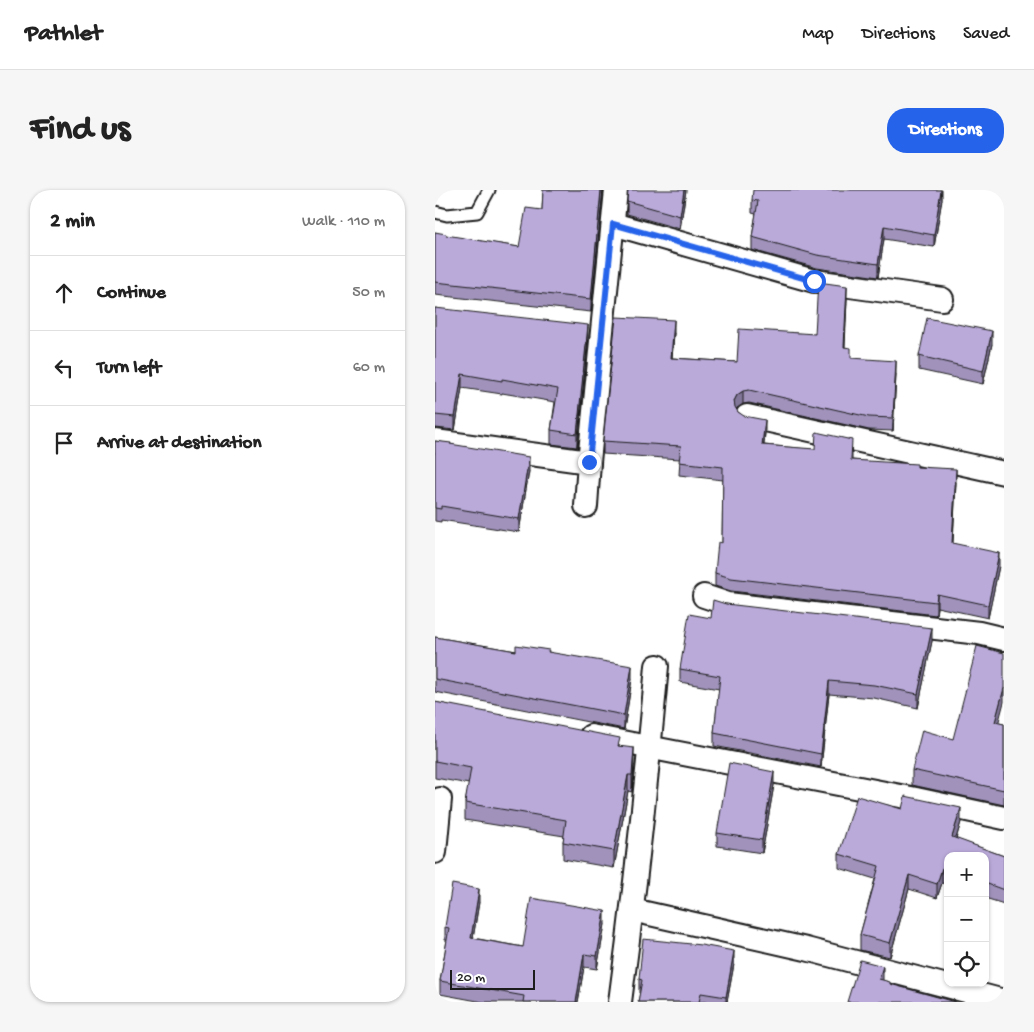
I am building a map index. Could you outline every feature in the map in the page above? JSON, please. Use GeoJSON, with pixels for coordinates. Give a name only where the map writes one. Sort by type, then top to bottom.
{"type":"FeatureCollection","features":[{"type":"Feature","properties":{"kind":"street"},"geometry":{"type":"LineString","coordinates":[[586,506],[593,326],[613,224],[617,190]]}},
{"type":"Feature","properties":{"kind":"street"},"geometry":{"type":"LineString","coordinates":[[613,224],[814,281],[942,298]]}},
{"type":"Feature","properties":{"kind":"street"},"geometry":{"type":"LineString","coordinates":[[747,416],[1004,473]]}},
{"type":"Feature","properties":{"kind":"street"},"geometry":{"type":"LineString","coordinates":[[435,441],[589,462]]}},
{"type":"Feature","properties":{"kind":"street"},"geometry":{"type":"LineString","coordinates":[[704,596],[728,604],[979,633],[1004,639]]}},
{"type":"Feature","properties":{"kind":"street"},"geometry":{"type":"LineString","coordinates":[[620,1002],[650,747],[657,666]]}},
{"type":"Feature","properties":{"kind":"street"},"geometry":{"type":"LineString","coordinates":[[573,732],[1004,818]]}},
{"type":"Feature","properties":{"kind":"street"},"geometry":{"type":"LineString","coordinates":[[435,852],[440,799]]}},
{"type":"Feature","properties":{"kind":"street"},"geometry":{"type":"LineString","coordinates":[[632,910],[806,949],[1004,1001]]}},
{"type":"Feature","properties":{"kind":"lane"},"geometry":{"type":"LineString","coordinates":[[435,212],[447,215],[477,212],[489,190]]}},
{"type":"Feature","properties":{"kind":"building"},"geometry":{"type":"Polygon","coordinates":[[[543,190],[601,190],[591,299],[435,282],[435,232],[519,247],[526,208],[542,210],[543,190]]]}},
{"type":"Feature","properties":{"kind":"building"},"geometry":{"type":"Polygon","coordinates":[[[628,190],[684,190],[680,216],[627,201],[628,190]]]}},
{"type":"Feature","properties":{"kind":"building"},"geometry":{"type":"Polygon","coordinates":[[[753,190],[941,190],[934,235],[884,226],[878,264],[817,255],[752,237],[758,201],[752,200],[753,190]]]}},
{"type":"Feature","properties":{"kind":"building"},"geometry":{"type":"Polygon","coordinates":[[[818,282],[847,286],[844,347],[851,348],[851,358],[896,361],[893,418],[869,417],[749,390],[737,395],[734,401],[735,407],[744,416],[765,420],[762,445],[815,449],[816,432],[852,440],[851,460],[917,464],[917,467],[956,469],[952,543],[999,553],[988,605],[937,594],[936,602],[731,578],[715,573],[718,542],[722,543],[723,467],[679,462],[681,446],[603,441],[616,317],[674,320],[671,358],[737,362],[739,329],[815,334],[818,282]]]}},
{"type":"Feature","properties":{"kind":"building"},"geometry":{"type":"Polygon","coordinates":[[[435,308],[588,325],[577,434],[551,430],[558,389],[502,379],[502,381],[462,374],[455,417],[435,415],[435,308]]]}},
{"type":"Feature","properties":{"kind":"building"},"geometry":{"type":"Polygon","coordinates":[[[927,318],[992,331],[983,371],[919,356],[927,318]]]}},
{"type":"Feature","properties":{"kind":"building"},"geometry":{"type":"Polygon","coordinates":[[[435,441],[529,457],[519,519],[441,506],[441,509],[435,508],[435,441]]]}},
{"type":"Feature","properties":{"kind":"building"},"geometry":{"type":"Polygon","coordinates":[[[713,600],[726,604],[932,628],[918,694],[874,685],[829,681],[821,754],[714,733],[720,676],[680,669],[689,614],[711,618],[713,600]]]}},
{"type":"Feature","properties":{"kind":"building"},"geometry":{"type":"Polygon","coordinates":[[[435,637],[516,651],[516,645],[632,666],[624,715],[435,679],[435,637]]]}},
{"type":"Feature","properties":{"kind":"building"},"geometry":{"type":"Polygon","coordinates":[[[977,646],[1004,653],[1004,688],[995,722],[1004,724],[1004,790],[912,770],[922,730],[953,739],[977,646]]]}},
{"type":"Feature","properties":{"kind":"building"},"geometry":{"type":"Polygon","coordinates":[[[435,702],[620,738],[618,746],[634,748],[632,775],[628,775],[614,851],[563,842],[566,820],[465,803],[471,768],[435,761],[435,702]]]}},
{"type":"Feature","properties":{"kind":"building"},"geometry":{"type":"Polygon","coordinates":[[[729,763],[774,772],[762,840],[717,833],[729,763]]]}},
{"type":"Feature","properties":{"kind":"building"},"geometry":{"type":"Polygon","coordinates":[[[857,796],[902,809],[905,796],[961,808],[952,837],[1004,856],[1004,890],[989,884],[989,852],[944,852],[944,869],[942,868],[937,884],[909,875],[890,943],[860,935],[879,866],[839,854],[857,796]]]}},
{"type":"Feature","properties":{"kind":"building"},"geometry":{"type":"Polygon","coordinates":[[[452,884],[479,889],[471,938],[523,947],[531,898],[605,911],[597,956],[584,954],[576,1002],[523,1002],[524,996],[440,981],[449,928],[445,927],[452,884]]]}},
{"type":"Feature","properties":{"kind":"building"},"geometry":{"type":"Polygon","coordinates":[[[643,939],[701,945],[734,951],[726,997],[701,993],[699,1002],[638,1002],[642,980],[639,979],[643,939]]]}},
{"type":"Feature","properties":{"kind":"building"},"geometry":{"type":"Polygon","coordinates":[[[860,960],[883,966],[879,979],[890,982],[890,984],[956,1002],[847,1002],[860,960]]]}},
{"type":"Feature","properties":{"kind":"route"},"geometry":{"type":"LineString","coordinates":[[589,462],[613,224],[814,281]]}}]}
